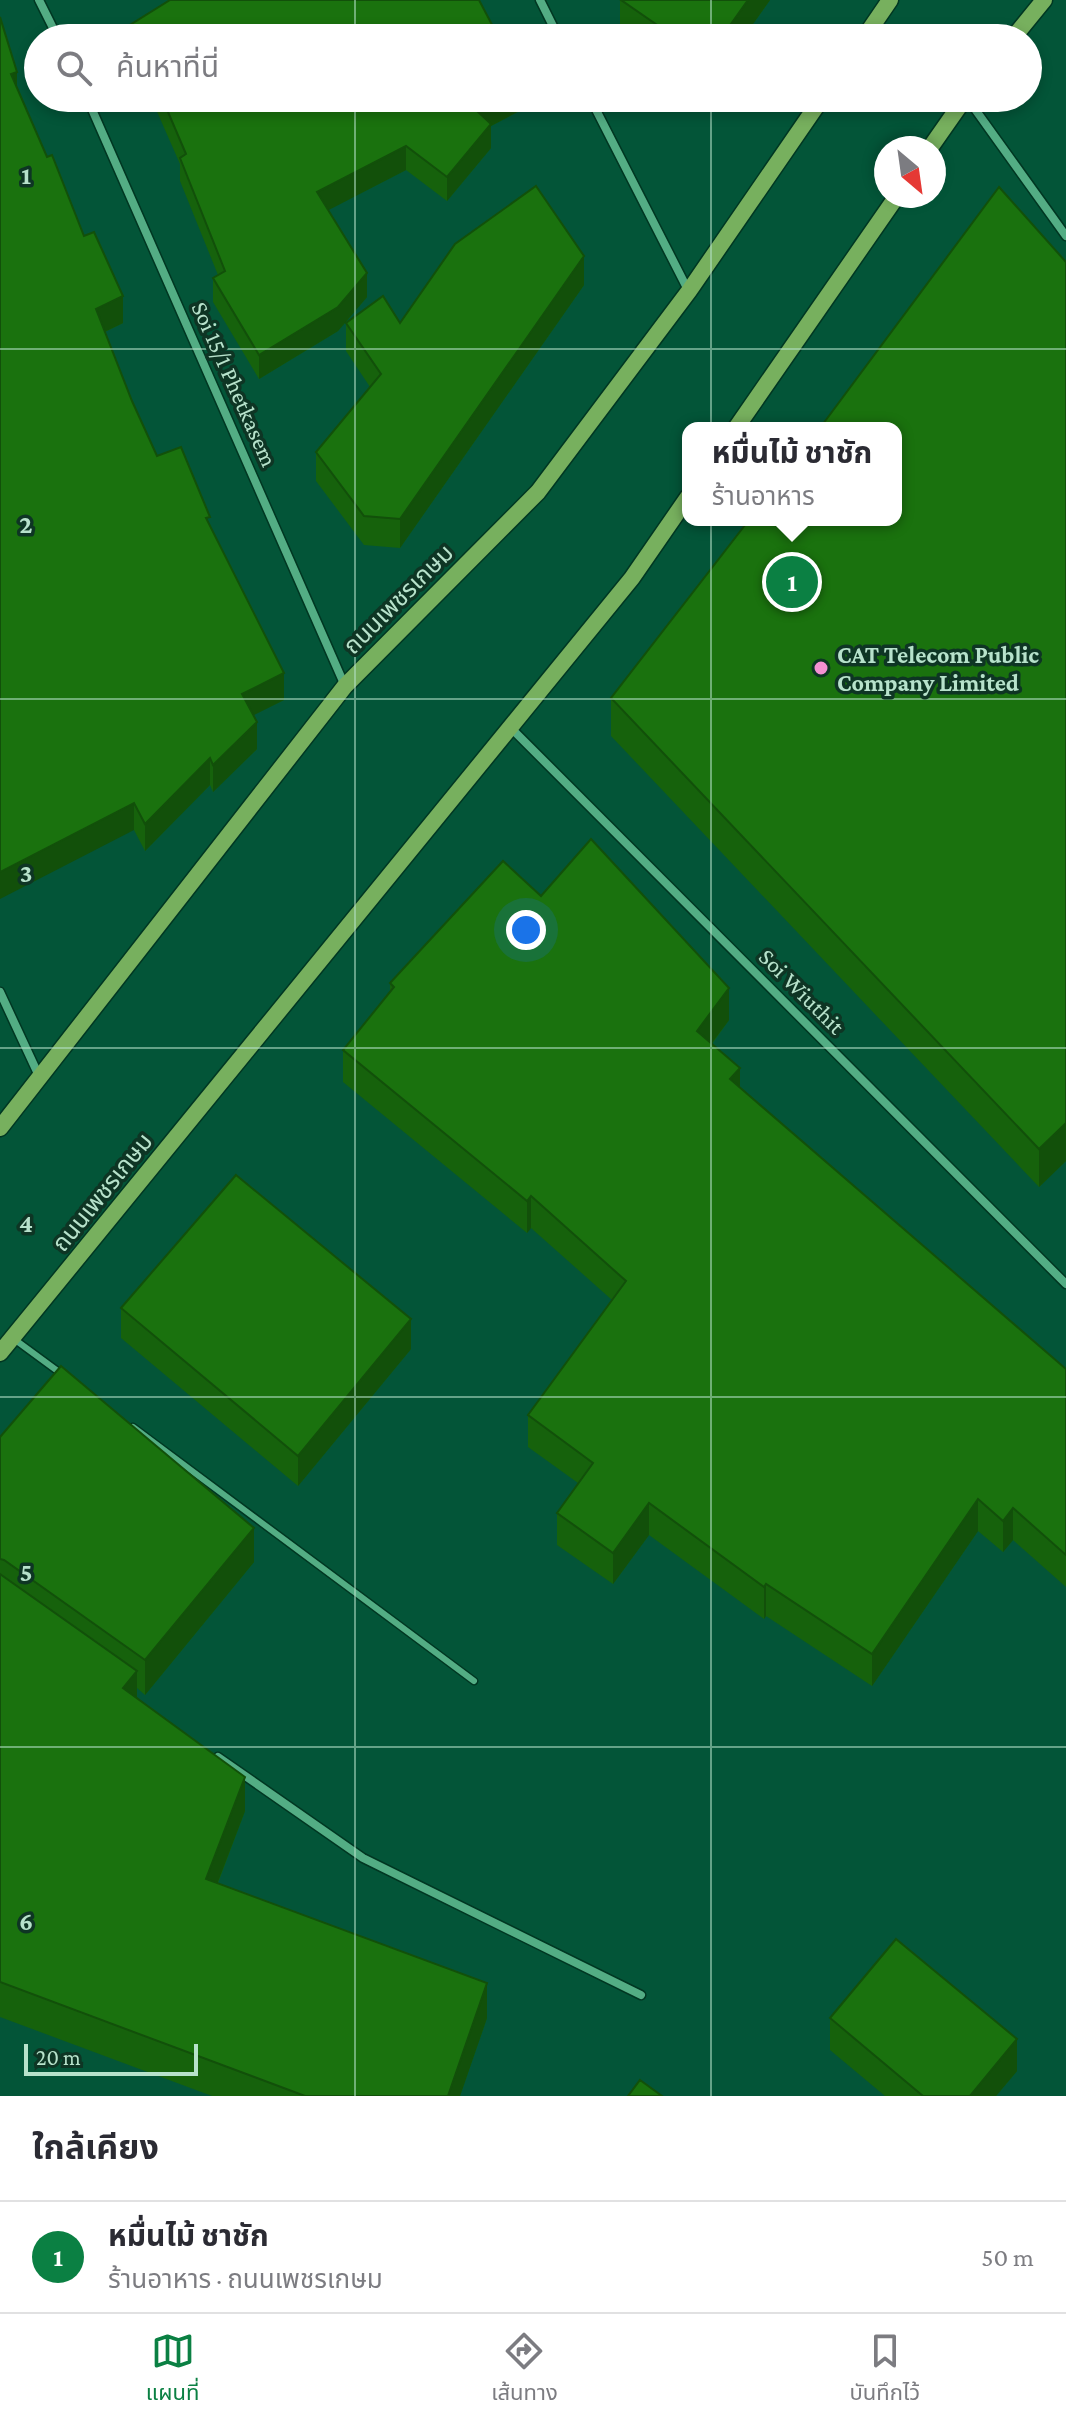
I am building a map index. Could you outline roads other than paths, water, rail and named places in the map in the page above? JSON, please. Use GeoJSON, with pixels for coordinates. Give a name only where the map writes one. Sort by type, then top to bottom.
{"type":"FeatureCollection","features":[{"type":"Feature","properties":{"kind":"main road"},"geometry":{"type":"LineString","coordinates":[[874,24],[890,0]]}},
{"type":"Feature","properties":{"kind":"main road"},"geometry":{"type":"LineString","coordinates":[[1024,24],[1044,0]]}},
{"type":"Feature","properties":{"kind":"main road","name":"ถนนเพชรเกษม"},"geometry":{"type":"LineString","coordinates":[[0,1128],[345,686],[538,492],[689,291],[812,112]]}},
{"type":"Feature","properties":{"kind":"main road"},"geometry":{"type":"LineString","coordinates":[[939,136],[956,112]]}},
{"type":"Feature","properties":{"kind":"main road"},"geometry":{"type":"LineString","coordinates":[[740,422],[889,208]]}},
{"type":"Feature","properties":{"kind":"main road","name":"ถนนเพชรเกษม"},"geometry":{"type":"LineString","coordinates":[[0,1353],[509,725],[632,578],[682,506]]}},
{"type":"Feature","properties":{"kind":"street"},"geometry":{"type":"LineString","coordinates":[[39,0],[51,24]]}},
{"type":"Feature","properties":{"kind":"street"},"geometry":{"type":"LineString","coordinates":[[540,0],[552,24]]}},
{"type":"Feature","properties":{"kind":"street","name":"Soi 15/1 Phetkasem"},"geometry":{"type":"LineString","coordinates":[[93,112],[345,686]]}},
{"type":"Feature","properties":{"kind":"street"},"geometry":{"type":"LineString","coordinates":[[597,112],[689,291]]}},
{"type":"Feature","properties":{"kind":"street"},"geometry":{"type":"LineString","coordinates":[[976,112],[1066,236]]}},
{"type":"Feature","properties":{"kind":"street","name":"Soi Wiuthit"},"geometry":{"type":"LineString","coordinates":[[509,725],[1066,1284]]}},
{"type":"Feature","properties":{"kind":"street"},"geometry":{"type":"LineString","coordinates":[[0,992],[39,1077]]}},
{"type":"Feature","properties":{"kind":"street"},"geometry":{"type":"LineString","coordinates":[[206,1749],[363,1858],[641,1995]]}},
{"type":"Feature","properties":{"kind":"lane"},"geometry":{"type":"LineString","coordinates":[[14,1339],[65,1377]]}},
{"type":"Feature","properties":{"kind":"lane"},"geometry":{"type":"LineString","coordinates":[[129,1424],[474,1681]]}},
{"type":"Feature","properties":{"kind":"place","name":"หมื่นไม้ ชาชัก"},"geometry":{"type":"Point","coordinates":[792,582]}},
{"type":"Feature","properties":{"kind":"place","name":"CAT Telecom Public Company Limited"},"geometry":{"type":"Point","coordinates":[821,668]}}]}
